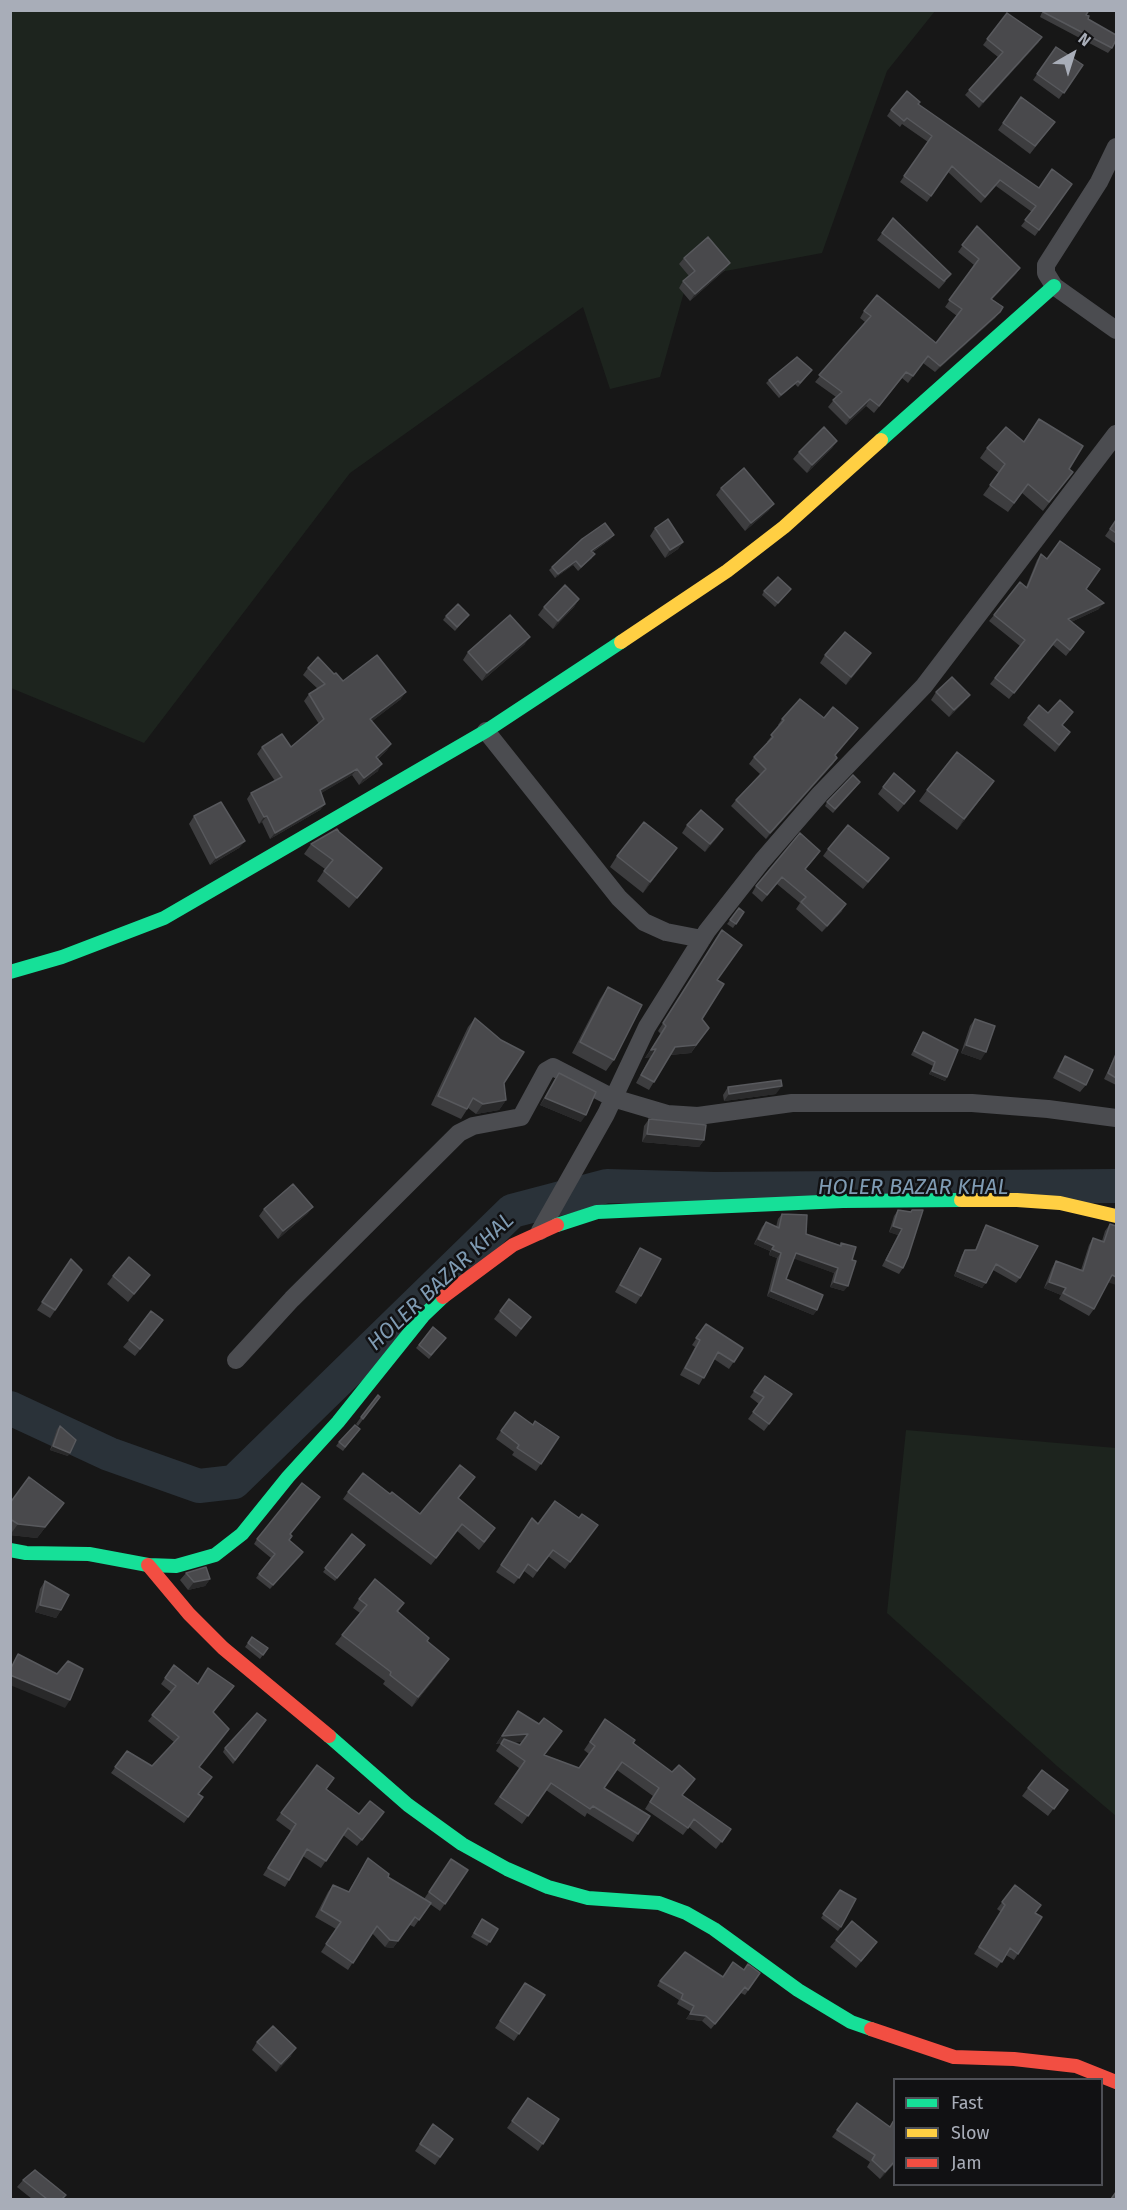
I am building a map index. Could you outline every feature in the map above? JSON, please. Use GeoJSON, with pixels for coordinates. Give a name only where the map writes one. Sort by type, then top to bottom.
{"type":"FeatureCollection","features":[{"type":"Feature","properties":{"kind":"street"},"geometry":{"type":"LineString","coordinates":[[1116,147],[1099,182],[1046,265],[1046,273],[1054,286],[1116,330]]}},
{"type":"Feature","properties":{"kind":"street"},"geometry":{"type":"LineString","coordinates":[[10,972],[63,957],[164,918],[486,730],[727,571],[783,527],[1054,286]]}},
{"type":"Feature","properties":{"kind":"street"},"geometry":{"type":"LineString","coordinates":[[543,1226],[589,1146],[647,1027],[702,939],[762,861],[820,794],[924,686],[1116,434]]}},
{"type":"Feature","properties":{"kind":"street"},"geometry":{"type":"LineString","coordinates":[[486,730],[618,898],[644,922],[666,932],[702,939]]}},
{"type":"Feature","properties":{"kind":"street"},"geometry":{"type":"LineString","coordinates":[[236,1360],[292,1299],[459,1133],[473,1126],[521,1117],[525,1114],[546,1071],[552,1067],[613,1098],[667,1114],[698,1116],[792,1103],[972,1103],[1048,1109],[1116,1118]]}},
{"type":"Feature","properties":{"kind":"street"},"geometry":{"type":"LineString","coordinates":[[10,1550],[26,1553],[89,1554],[148,1565],[176,1566],[215,1555],[242,1534],[288,1477],[338,1422],[423,1316],[450,1290],[490,1260],[543,1226],[597,1212],[843,1201],[1017,1200],[1060,1203],[1116,1216]]}},
{"type":"Feature","properties":{"kind":"street"},"geometry":{"type":"LineString","coordinates":[[148,1565],[189,1614],[223,1648],[299,1709],[408,1805],[462,1844],[507,1869],[548,1887],[588,1898],[659,1903],[686,1913],[714,1929],[788,1983],[851,2022],[911,2044],[954,2057],[1014,2059],[1076,2066],[1116,2082]]}},
{"type":"Feature","properties":{"kind":"shaded area"},"geometry":{"type":"Polygon","coordinates":[[[10,11],[935,11],[887,71],[822,253],[688,278],[660,377],[610,389],[583,307],[350,473],[144,743],[11,688],[10,11]]]}},
{"type":"Feature","properties":{"kind":"shaded area"},"geometry":{"type":"Polygon","coordinates":[[[906,1430],[1116,1448],[1116,1816],[887,1613],[906,1430]]]}},
{"type":"Feature","properties":{"kind":"building"},"geometry":{"type":"Polygon","coordinates":[[[1044,10],[1089,10],[1086,15],[1089,16],[1088,19],[1116,35],[1116,40],[1112,48],[1043,12],[1044,10]]]}},
{"type":"Feature","properties":{"kind":"building"},"geometry":{"type":"Polygon","coordinates":[[[1007,13],[1042,37],[983,102],[969,90],[1003,52],[987,39],[1007,13]]]}},
{"type":"Feature","properties":{"kind":"building"},"geometry":{"type":"Polygon","coordinates":[[[1056,47],[1083,65],[1064,93],[1037,74],[1056,47]]]}},
{"type":"Feature","properties":{"kind":"building"},"geometry":{"type":"Polygon","coordinates":[[[907,91],[920,102],[918,104],[1039,188],[1052,169],[1072,184],[1039,230],[1025,220],[1036,206],[1000,180],[985,197],[952,166],[931,196],[904,176],[932,136],[907,118],[904,121],[891,110],[907,91]]]}},
{"type":"Feature","properties":{"kind":"building"},"geometry":{"type":"Polygon","coordinates":[[[1021,97],[1055,122],[1035,146],[1003,123],[1021,97]]]}},
{"type":"Feature","properties":{"kind":"building"},"geometry":{"type":"Polygon","coordinates":[[[893,218],[951,274],[944,281],[882,233],[893,218]]]}},
{"type":"Feature","properties":{"kind":"building"},"geometry":{"type":"Polygon","coordinates":[[[977,226],[1020,268],[991,299],[1003,307],[1000,312],[940,366],[928,356],[913,376],[906,372],[879,406],[870,399],[850,418],[833,400],[842,392],[819,375],[871,316],[864,311],[877,295],[936,343],[962,309],[949,300],[979,259],[962,245],[977,226]]]}},
{"type":"Feature","properties":{"kind":"building"},"geometry":{"type":"Polygon","coordinates":[[[708,237],[730,263],[695,294],[683,281],[695,271],[684,258],[708,237]]]}},
{"type":"Feature","properties":{"kind":"building"},"geometry":{"type":"Polygon","coordinates":[[[797,357],[812,370],[800,383],[798,381],[781,395],[769,380],[797,357]]]}},
{"type":"Feature","properties":{"kind":"building"},"geometry":{"type":"Polygon","coordinates":[[[1039,419],[1083,446],[1069,469],[1073,472],[1049,502],[1028,484],[1014,503],[990,485],[1005,464],[987,448],[1006,427],[1024,442],[1039,419]]]}},
{"type":"Feature","properties":{"kind":"building"},"geometry":{"type":"Polygon","coordinates":[[[824,427],[837,441],[812,465],[799,452],[824,427]]]}},
{"type":"Feature","properties":{"kind":"building"},"geometry":{"type":"Polygon","coordinates":[[[744,468],[774,504],[751,523],[721,488],[744,468]]]}},
{"type":"Feature","properties":{"kind":"building"},"geometry":{"type":"Polygon","coordinates":[[[668,519],[683,542],[670,550],[655,528],[668,519]]]}},
{"type":"Feature","properties":{"kind":"building"},"geometry":{"type":"Polygon","coordinates":[[[1116,520],[1116,533],[1110,529],[1116,520]]]}},
{"type":"Feature","properties":{"kind":"building"},"geometry":{"type":"Polygon","coordinates":[[[605,523],[614,535],[591,551],[595,554],[581,567],[576,561],[558,574],[552,567],[582,539],[605,523]]]}},
{"type":"Feature","properties":{"kind":"building"},"geometry":{"type":"Polygon","coordinates":[[[1060,541],[1100,569],[1086,589],[1104,603],[1068,619],[1084,632],[1070,650],[1057,639],[1014,693],[995,678],[1025,640],[994,615],[1020,582],[1027,588],[1041,554],[1047,559],[1060,541]]]}},
{"type":"Feature","properties":{"kind":"building"},"geometry":{"type":"Polygon","coordinates":[[[778,577],[791,589],[778,603],[764,591],[778,577]]]}},
{"type":"Feature","properties":{"kind":"building"},"geometry":{"type":"Polygon","coordinates":[[[565,585],[579,599],[558,621],[544,607],[565,585]]]}},
{"type":"Feature","properties":{"kind":"building"},"geometry":{"type":"Polygon","coordinates":[[[458,604],[469,615],[457,627],[446,616],[458,604]]]}},
{"type":"Feature","properties":{"kind":"building"},"geometry":{"type":"Polygon","coordinates":[[[510,615],[530,637],[487,673],[468,652],[510,615]]]}},
{"type":"Feature","properties":{"kind":"building"},"geometry":{"type":"Polygon","coordinates":[[[845,632],[871,653],[851,677],[825,655],[845,632]]]}},
{"type":"Feature","properties":{"kind":"building"},"geometry":{"type":"Polygon","coordinates":[[[377,655],[406,692],[370,719],[391,744],[376,757],[382,764],[364,778],[357,769],[320,790],[325,804],[275,833],[267,816],[264,817],[251,793],[282,777],[262,747],[282,734],[291,747],[324,719],[309,694],[325,684],[308,668],[318,657],[343,681],[377,655]]]}},
{"type":"Feature","properties":{"kind":"building"},"geometry":{"type":"Polygon","coordinates":[[[952,677],[970,695],[954,710],[936,692],[952,677]]]}},
{"type":"Feature","properties":{"kind":"building"},"geometry":{"type":"Polygon","coordinates":[[[800,699],[824,718],[833,707],[858,728],[835,755],[837,758],[770,833],[736,800],[766,769],[754,757],[773,737],[771,735],[784,720],[782,719],[800,699]]]}},
{"type":"Feature","properties":{"kind":"building"},"geometry":{"type":"Polygon","coordinates":[[[1060,700],[1073,712],[1062,725],[1070,732],[1059,745],[1028,718],[1039,705],[1048,713],[1060,700]]]}},
{"type":"Feature","properties":{"kind":"building"},"geometry":{"type":"Polygon","coordinates":[[[957,752],[994,781],[964,819],[927,790],[957,752]]]}},
{"type":"Feature","properties":{"kind":"building"},"geometry":{"type":"Polygon","coordinates":[[[894,773],[915,791],[904,804],[883,787],[894,773]]]}},
{"type":"Feature","properties":{"kind":"building"},"geometry":{"type":"Polygon","coordinates":[[[853,775],[860,782],[835,809],[827,802],[853,775]]]}},
{"type":"Feature","properties":{"kind":"building"},"geometry":{"type":"Polygon","coordinates":[[[221,802],[245,841],[216,858],[194,816],[221,802]]]}},
{"type":"Feature","properties":{"kind":"building"},"geometry":{"type":"Polygon","coordinates":[[[701,810],[723,829],[710,844],[687,825],[701,810]]]}},
{"type":"Feature","properties":{"kind":"building"},"geometry":{"type":"Polygon","coordinates":[[[644,822],[677,848],[650,882],[617,856],[644,822]]]}},
{"type":"Feature","properties":{"kind":"building"},"geometry":{"type":"Polygon","coordinates":[[[848,825],[889,858],[868,882],[828,849],[848,825]]]}},
{"type":"Feature","properties":{"kind":"building"},"geometry":{"type":"Polygon","coordinates":[[[337,829],[382,868],[357,898],[324,871],[333,860],[311,844],[337,829]]]}},
{"type":"Feature","properties":{"kind":"building"},"geometry":{"type":"Polygon","coordinates":[[[800,833],[820,851],[805,869],[846,904],[827,926],[801,902],[806,897],[782,877],[767,895],[756,886],[800,833]]]}},
{"type":"Feature","properties":{"kind":"building"},"geometry":{"type":"Polygon","coordinates":[[[739,908],[744,912],[736,924],[730,920],[739,908]]]}},
{"type":"Feature","properties":{"kind":"building"},"geometry":{"type":"Polygon","coordinates":[[[722,930],[742,945],[717,980],[724,984],[702,1019],[709,1028],[696,1045],[675,1047],[654,1082],[641,1075],[656,1049],[651,1050],[666,1026],[663,1023],[722,930]]]}},
{"type":"Feature","properties":{"kind":"building"},"geometry":{"type":"Polygon","coordinates":[[[608,987],[642,1005],[614,1060],[580,1042],[608,987]]]}},
{"type":"Feature","properties":{"kind":"building"},"geometry":{"type":"Polygon","coordinates":[[[475,1018],[501,1040],[524,1052],[504,1083],[506,1100],[483,1104],[473,1098],[467,1109],[438,1096],[475,1018]]]}},
{"type":"Feature","properties":{"kind":"building"},"geometry":{"type":"Polygon","coordinates":[[[975,1019],[995,1026],[986,1052],[966,1045],[975,1019]]]}},
{"type":"Feature","properties":{"kind":"building"},"geometry":{"type":"Polygon","coordinates":[[[923,1032],[958,1050],[947,1077],[932,1071],[935,1062],[914,1051],[923,1032]]]}},
{"type":"Feature","properties":{"kind":"building"},"geometry":{"type":"Polygon","coordinates":[[[1116,1054],[1116,1078],[1108,1073],[1116,1054]]]}},
{"type":"Feature","properties":{"kind":"building"},"geometry":{"type":"Polygon","coordinates":[[[1065,1056],[1093,1070],[1086,1085],[1058,1071],[1065,1056]]]}},
{"type":"Feature","properties":{"kind":"building"},"geometry":{"type":"Polygon","coordinates":[[[559,1073],[596,1092],[586,1115],[545,1098],[559,1073]]]}},
{"type":"Feature","properties":{"kind":"building"},"geometry":{"type":"Polygon","coordinates":[[[781,1080],[782,1086],[729,1094],[728,1087],[781,1080]]]}},
{"type":"Feature","properties":{"kind":"building"},"geometry":{"type":"Polygon","coordinates":[[[649,1119],[706,1125],[704,1140],[647,1134],[649,1119]]]}},
{"type":"Feature","properties":{"kind":"building"},"geometry":{"type":"Polygon","coordinates":[[[293,1184],[313,1207],[283,1231],[264,1209],[293,1184]]]}},
{"type":"Feature","properties":{"kind":"building"},"geometry":{"type":"Polygon","coordinates":[[[898,1210],[911,1212],[912,1210],[923,1210],[903,1268],[886,1260],[902,1229],[893,1226],[898,1210]]]}},
{"type":"Feature","properties":{"kind":"building"},"geometry":{"type":"Polygon","coordinates":[[[782,1214],[807,1215],[806,1234],[841,1246],[841,1243],[856,1247],[852,1260],[856,1261],[848,1286],[834,1282],[838,1268],[796,1253],[786,1279],[823,1295],[817,1310],[771,1291],[781,1253],[772,1249],[774,1246],[758,1239],[766,1222],[779,1228],[782,1214]]]}},
{"type":"Feature","properties":{"kind":"building"},"geometry":{"type":"Polygon","coordinates":[[[1110,1224],[1116,1226],[1116,1277],[1112,1275],[1094,1309],[1063,1293],[1066,1288],[1049,1282],[1056,1261],[1083,1271],[1093,1238],[1104,1242],[1110,1224]]]}},
{"type":"Feature","properties":{"kind":"building"},"geometry":{"type":"Polygon","coordinates":[[[986,1225],[1038,1246],[1020,1278],[996,1264],[986,1283],[957,1271],[965,1250],[976,1250],[986,1225]]]}},
{"type":"Feature","properties":{"kind":"building"},"geometry":{"type":"Polygon","coordinates":[[[640,1248],[661,1259],[641,1296],[620,1285],[640,1248]]]}},
{"type":"Feature","properties":{"kind":"building"},"geometry":{"type":"Polygon","coordinates":[[[129,1257],[150,1275],[134,1294],[113,1276],[129,1257]]]}},
{"type":"Feature","properties":{"kind":"building"},"geometry":{"type":"Polygon","coordinates":[[[71,1259],[82,1270],[55,1310],[42,1302],[71,1259]]]}},
{"type":"Feature","properties":{"kind":"building"},"geometry":{"type":"Polygon","coordinates":[[[509,1299],[531,1317],[521,1329],[500,1311],[509,1299]]]}},
{"type":"Feature","properties":{"kind":"building"},"geometry":{"type":"Polygon","coordinates":[[[151,1311],[163,1320],[140,1349],[129,1340],[151,1311]]]}},
{"type":"Feature","properties":{"kind":"building"},"geometry":{"type":"Polygon","coordinates":[[[706,1324],[743,1348],[734,1362],[718,1352],[704,1378],[685,1368],[700,1340],[696,1338],[706,1324]]]}},
{"type":"Feature","properties":{"kind":"building"},"geometry":{"type":"Polygon","coordinates":[[[433,1327],[446,1338],[431,1355],[419,1345],[433,1327]]]}},
{"type":"Feature","properties":{"kind":"building"},"geometry":{"type":"Polygon","coordinates":[[[765,1376],[792,1394],[769,1424],[753,1412],[764,1397],[754,1391],[765,1376]]]}},
{"type":"Feature","properties":{"kind":"building"},"geometry":{"type":"Polygon","coordinates":[[[378,1395],[380,1397],[363,1419],[361,1417],[378,1395]]]}},
{"type":"Feature","properties":{"kind":"building"},"geometry":{"type":"Polygon","coordinates":[[[515,1412],[533,1425],[535,1421],[559,1437],[541,1464],[517,1448],[519,1445],[501,1431],[515,1412]]]}},
{"type":"Feature","properties":{"kind":"building"},"geometry":{"type":"Polygon","coordinates":[[[355,1425],[360,1429],[345,1447],[339,1442],[355,1425]]]}},
{"type":"Feature","properties":{"kind":"building"},"geometry":{"type":"Polygon","coordinates":[[[60,1426],[76,1440],[70,1453],[53,1446],[60,1426]]]}},
{"type":"Feature","properties":{"kind":"building"},"geometry":{"type":"Polygon","coordinates":[[[460,1465],[475,1477],[458,1498],[495,1528],[484,1542],[462,1524],[436,1558],[348,1492],[363,1473],[420,1514],[460,1465]]]}},
{"type":"Feature","properties":{"kind":"building"},"geometry":{"type":"Polygon","coordinates":[[[29,1477],[64,1503],[45,1527],[18,1524],[10,1519],[10,1503],[29,1477]]]}},
{"type":"Feature","properties":{"kind":"building"},"geometry":{"type":"Polygon","coordinates":[[[302,1483],[320,1497],[290,1534],[292,1536],[289,1540],[303,1552],[273,1585],[259,1574],[275,1554],[257,1539],[302,1483]]]}},
{"type":"Feature","properties":{"kind":"building"},"geometry":{"type":"Polygon","coordinates":[[[555,1501],[579,1518],[582,1514],[598,1525],[570,1562],[553,1550],[537,1571],[528,1564],[519,1578],[501,1565],[532,1518],[538,1524],[555,1501]]]}},
{"type":"Feature","properties":{"kind":"building"},"geometry":{"type":"Polygon","coordinates":[[[352,1534],[365,1545],[337,1578],[325,1568],[352,1534]]]}},
{"type":"Feature","properties":{"kind":"building"},"geometry":{"type":"Polygon","coordinates":[[[206,1567],[210,1579],[194,1582],[186,1573],[206,1567]]]}},
{"type":"Feature","properties":{"kind":"building"},"geometry":{"type":"Polygon","coordinates":[[[375,1579],[404,1603],[397,1611],[429,1638],[427,1641],[449,1659],[418,1697],[390,1675],[391,1672],[342,1635],[367,1605],[359,1599],[375,1579]]]}},
{"type":"Feature","properties":{"kind":"building"},"geometry":{"type":"Polygon","coordinates":[[[45,1581],[69,1595],[61,1610],[40,1605],[45,1581]]]}},
{"type":"Feature","properties":{"kind":"building"},"geometry":{"type":"Polygon","coordinates":[[[252,1637],[268,1648],[263,1655],[248,1643],[252,1637]]]}},
{"type":"Feature","properties":{"kind":"building"},"geometry":{"type":"Polygon","coordinates":[[[18,1654],[57,1674],[68,1661],[83,1669],[70,1700],[10,1675],[18,1654]]]}},
{"type":"Feature","properties":{"kind":"building"},"geometry":{"type":"Polygon","coordinates":[[[174,1665],[198,1684],[208,1668],[234,1686],[213,1712],[229,1729],[199,1767],[212,1777],[198,1794],[203,1797],[188,1817],[115,1767],[127,1751],[152,1766],[179,1737],[152,1715],[176,1686],[165,1678],[174,1665]]]}},
{"type":"Feature","properties":{"kind":"building"},"geometry":{"type":"Polygon","coordinates":[[[518,1711],[539,1724],[544,1718],[562,1731],[544,1755],[579,1768],[595,1746],[590,1742],[605,1719],[635,1740],[633,1743],[672,1772],[679,1765],[695,1779],[682,1795],[731,1829],[722,1842],[694,1819],[688,1828],[650,1802],[659,1788],[622,1762],[604,1788],[650,1816],[638,1834],[593,1806],[590,1809],[551,1783],[528,1816],[500,1797],[525,1761],[501,1744],[504,1739],[520,1745],[528,1734],[502,1736],[518,1711]]]}},
{"type":"Feature","properties":{"kind":"building"},"geometry":{"type":"Polygon","coordinates":[[[257,1713],[266,1720],[235,1760],[225,1748],[257,1713]]]}},
{"type":"Feature","properties":{"kind":"building"},"geometry":{"type":"Polygon","coordinates":[[[317,1765],[334,1778],[326,1789],[359,1814],[370,1801],[384,1812],[362,1840],[348,1828],[326,1861],[307,1849],[289,1880],[268,1868],[296,1824],[281,1813],[317,1765]]]}},
{"type":"Feature","properties":{"kind":"building"},"geometry":{"type":"Polygon","coordinates":[[[1042,1770],[1068,1790],[1054,1809],[1028,1788],[1042,1770]]]}},
{"type":"Feature","properties":{"kind":"building"},"geometry":{"type":"Polygon","coordinates":[[[368,1858],[389,1874],[388,1877],[431,1903],[419,1920],[415,1917],[398,1941],[390,1940],[377,1926],[353,1963],[326,1944],[341,1922],[321,1910],[333,1885],[349,1892],[368,1858]]]}},
{"type":"Feature","properties":{"kind":"building"},"geometry":{"type":"Polygon","coordinates":[[[451,1859],[468,1870],[445,1904],[429,1892],[451,1859]]]}},
{"type":"Feature","properties":{"kind":"building"},"geometry":{"type":"Polygon","coordinates":[[[1015,1885],[1041,1905],[1035,1913],[1042,1917],[1018,1954],[1010,1948],[1002,1962],[979,1947],[1005,1905],[1002,1902],[1015,1885]]]}},
{"type":"Feature","properties":{"kind":"building"},"geometry":{"type":"Polygon","coordinates":[[[840,1890],[856,1899],[841,1927],[823,1914],[840,1890]]]}},
{"type":"Feature","properties":{"kind":"building"},"geometry":{"type":"Polygon","coordinates":[[[482,1919],[498,1929],[490,1942],[474,1933],[482,1919]]]}},
{"type":"Feature","properties":{"kind":"building"},"geometry":{"type":"Polygon","coordinates":[[[852,1921],[877,1942],[861,1961],[836,1940],[852,1921]]]}},
{"type":"Feature","properties":{"kind":"building"},"geometry":{"type":"Polygon","coordinates":[[[685,1952],[723,1977],[733,1962],[744,1970],[748,1964],[760,1973],[748,1990],[745,1987],[715,2024],[706,2016],[690,2014],[694,2006],[681,1999],[683,1994],[660,1981],[685,1952]]]}},
{"type":"Feature","properties":{"kind":"building"},"geometry":{"type":"Polygon","coordinates":[[[525,1983],[545,1995],[519,2034],[500,2021],[525,1983]]]}},
{"type":"Feature","properties":{"kind":"building"},"geometry":{"type":"Polygon","coordinates":[[[273,2026],[296,2048],[281,2064],[257,2042],[273,2026]]]}},
{"type":"Feature","properties":{"kind":"building"},"geometry":{"type":"Polygon","coordinates":[[[528,2098],[559,2119],[543,2144],[512,2121],[528,2098]]]}},
{"type":"Feature","properties":{"kind":"building"},"geometry":{"type":"Polygon","coordinates":[[[857,2103],[890,2127],[893,2122],[893,2163],[885,2172],[872,2160],[875,2155],[837,2130],[857,2103]]]}},
{"type":"Feature","properties":{"kind":"building"},"geometry":{"type":"Polygon","coordinates":[[[433,2124],[453,2139],[440,2157],[420,2144],[433,2124]]]}},
{"type":"Feature","properties":{"kind":"building"},"geometry":{"type":"Polygon","coordinates":[[[35,2170],[66,2195],[62,2199],[47,2199],[23,2180],[35,2170]]]}},
{"type":"Feature","properties":{"kind":"waterway","name":"HOLER BAZAR KHAL"},"geometry":{"type":"LineString","coordinates":[[10,1408],[109,1454],[199,1486],[234,1482],[512,1211],[607,1186],[714,1189],[1116,1186]]}},
{"type":"Feature","properties":{"kind":"traffic: fast"},"geometry":{"type":"LineString","coordinates":[[881,440],[1054,286]]}},
{"type":"Feature","properties":{"kind":"traffic: fast"},"geometry":{"type":"LineString","coordinates":[[10,972],[62,957],[164,918],[486,731],[621,642]]}},
{"type":"Feature","properties":{"kind":"traffic: fast"},"geometry":{"type":"LineString","coordinates":[[557,1225],[597,1212],[843,1201],[961,1200]]}},
{"type":"Feature","properties":{"kind":"traffic: fast"},"geometry":{"type":"LineString","coordinates":[[10,1550],[26,1553],[89,1554],[148,1565],[176,1566],[215,1555],[242,1534],[288,1477],[338,1422],[423,1316],[443,1297]]}},
{"type":"Feature","properties":{"kind":"traffic: fast"},"geometry":{"type":"LineString","coordinates":[[329,1736],[408,1805],[462,1844],[507,1869],[548,1887],[588,1898],[659,1903],[686,1913],[714,1929],[798,1990],[851,2022],[871,2029]]}},
{"type":"Feature","properties":{"kind":"traffic: slow"},"geometry":{"type":"LineString","coordinates":[[621,642],[727,571],[784,527],[881,440]]}},
{"type":"Feature","properties":{"kind":"traffic: slow"},"geometry":{"type":"LineString","coordinates":[[961,1200],[1060,1203],[1116,1216]]}},
{"type":"Feature","properties":{"kind":"traffic: jam"},"geometry":{"type":"LineString","coordinates":[[443,1297],[513,1245],[557,1225]]}},
{"type":"Feature","properties":{"kind":"traffic: jam"},"geometry":{"type":"LineString","coordinates":[[148,1565],[189,1614],[223,1648],[329,1736]]}},
{"type":"Feature","properties":{"kind":"traffic: jam"},"geometry":{"type":"LineString","coordinates":[[871,2029],[954,2057],[1014,2059],[1076,2066],[1116,2082]]}}]}
